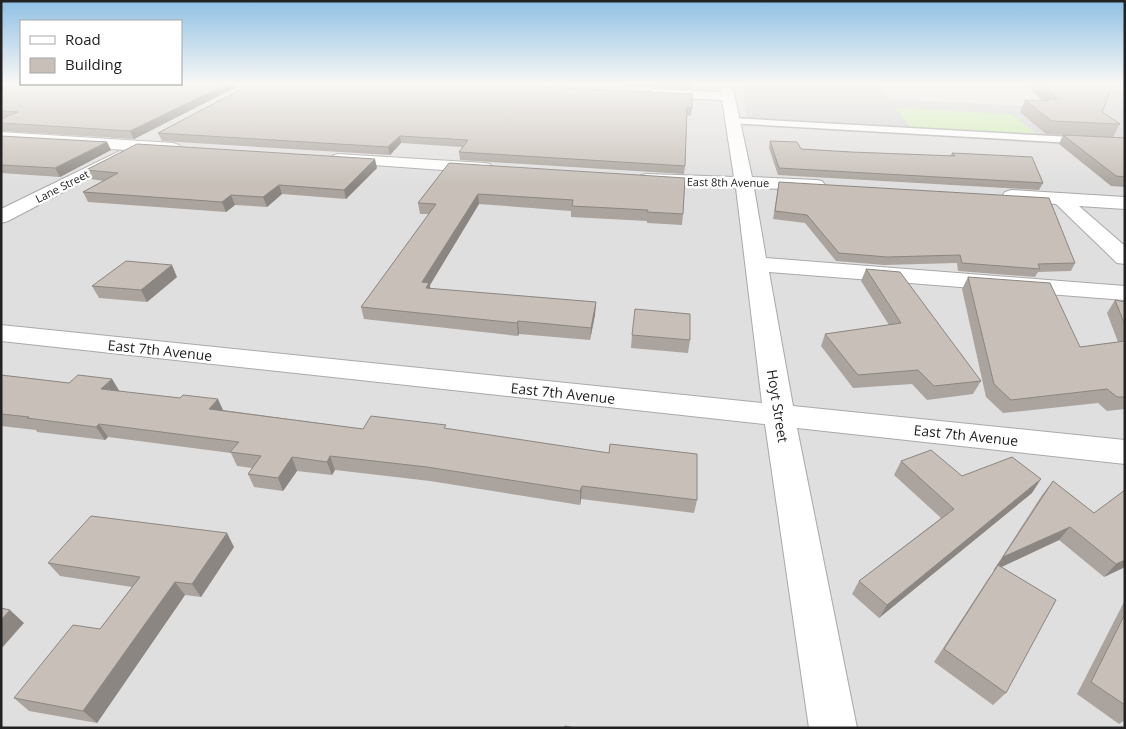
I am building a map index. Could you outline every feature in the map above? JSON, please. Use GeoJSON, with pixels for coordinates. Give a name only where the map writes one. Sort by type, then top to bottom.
{"type":"FeatureCollection","features":[{"type":"Feature","properties":{"kind":"street","name":"Hoyt Street"},"geometry":{"type":"LineString","coordinates":[[732,118],[744,183],[779,416],[833,728]]}},
{"type":"Feature","properties":{"kind":"street","name":"Lane Street"},"geometry":{"type":"LineString","coordinates":[[1,217],[164,133]]}},
{"type":"Feature","properties":{"kind":"street"},"geometry":{"type":"LineString","coordinates":[[1,138],[188,149]]}},
{"type":"Feature","properties":{"kind":"street"},"geometry":{"type":"LineString","coordinates":[[327,158],[505,170]]}},
{"type":"Feature","properties":{"kind":"street","name":"East 8th Avenue"},"geometry":{"type":"LineString","coordinates":[[633,178],[712,183],[776,182],[835,186]]}},
{"type":"Feature","properties":{"kind":"street"},"geometry":{"type":"LineString","coordinates":[[993,195],[1125,204]]}},
{"type":"Feature","properties":{"kind":"street"},"geometry":{"type":"LineString","coordinates":[[1062,200],[1125,258]]}},
{"type":"Feature","properties":{"kind":"street"},"geometry":{"type":"LineString","coordinates":[[756,264],[1125,293]]}},
{"type":"Feature","properties":{"kind":"street","name":"East 7th Avenue"},"geometry":{"type":"LineString","coordinates":[[1,333],[1125,452]]}},
{"type":"Feature","properties":{"kind":"lane"},"geometry":{"type":"LineString","coordinates":[[895,118],[1125,143]]}},
{"type":"Feature","properties":{"kind":"shaded area"},"geometry":{"type":"Polygon","coordinates":[[[1,118],[1125,118],[1125,728],[1,728],[1,118]]]}},
{"type":"Feature","properties":{"kind":"shaded area"},"geometry":{"type":"Polygon","coordinates":[[[747,118],[1125,118],[1125,140],[748,121],[747,118]]]}},
{"type":"Feature","properties":{"kind":"green space"},"geometry":{"type":"Polygon","coordinates":[[[903,118],[1017,118],[1037,135],[911,129],[903,118]]]}},
{"type":"Feature","properties":{"kind":"building"},"geometry":{"type":"Polygon","coordinates":[[[157,118],[130,131],[1,123],[1,119],[157,118]]]}},
{"type":"Feature","properties":{"kind":"building"},"geometry":{"type":"Polygon","coordinates":[[[186,118],[687,118],[685,166],[459,152],[468,140],[400,136],[388,147],[158,133],[186,118]]]}},
{"type":"Feature","properties":{"kind":"building"},"geometry":{"type":"Polygon","coordinates":[[[1048,118],[1111,118],[1120,124],[1052,121],[1048,118]]]}},
{"type":"Feature","properties":{"kind":"building"},"geometry":{"type":"Polygon","coordinates":[[[1063,135],[1125,138],[1125,177],[1116,176],[1063,135]]]}},
{"type":"Feature","properties":{"kind":"building"},"geometry":{"type":"Polygon","coordinates":[[[1,136],[107,142],[55,168],[1,165],[1,136]]]}},
{"type":"Feature","properties":{"kind":"building"},"geometry":{"type":"Polygon","coordinates":[[[770,141],[797,142],[801,149],[955,156],[952,153],[1032,157],[1043,183],[779,168],[770,141]]]}},
{"type":"Feature","properties":{"kind":"building"},"geometry":{"type":"Polygon","coordinates":[[[137,144],[375,159],[344,190],[279,185],[263,197],[231,195],[222,202],[83,192],[118,173],[86,170],[137,144]]]}},
{"type":"Feature","properties":{"kind":"building"},"geometry":{"type":"Polygon","coordinates":[[[449,163],[685,178],[683,214],[572,206],[573,200],[478,194],[422,282],[429,283],[426,288],[596,302],[591,328],[518,321],[517,323],[361,307],[436,204],[418,203],[449,163]]]}},
{"type":"Feature","properties":{"kind":"building"},"geometry":{"type":"Polygon","coordinates":[[[779,182],[1049,198],[1075,263],[1038,264],[1040,269],[962,263],[960,255],[887,257],[839,253],[807,215],[775,211],[779,182]]]}},
{"type":"Feature","properties":{"kind":"building"},"geometry":{"type":"Polygon","coordinates":[[[126,261],[172,265],[141,290],[92,286],[126,261]]]}},
{"type":"Feature","properties":{"kind":"building"},"geometry":{"type":"Polygon","coordinates":[[[866,269],[900,272],[981,381],[934,386],[918,370],[858,375],[825,334],[901,323],[866,269]]]}},
{"type":"Feature","properties":{"kind":"building"},"geometry":{"type":"Polygon","coordinates":[[[968,277],[1050,283],[1080,347],[1125,341],[1125,397],[1117,397],[1107,389],[1011,400],[994,384],[968,277]]]}},
{"type":"Feature","properties":{"kind":"building"},"geometry":{"type":"Polygon","coordinates":[[[1115,300],[1125,302],[1125,325],[1115,300]]]}},
{"type":"Feature","properties":{"kind":"building"},"geometry":{"type":"Polygon","coordinates":[[[635,309],[690,314],[690,340],[632,335],[635,309]]]}},
{"type":"Feature","properties":{"kind":"building"},"geometry":{"type":"Polygon","coordinates":[[[1,375],[69,383],[78,375],[112,379],[101,389],[180,398],[183,395],[218,399],[209,409],[363,429],[371,416],[446,425],[444,428],[609,453],[610,444],[697,454],[697,500],[582,486],[580,491],[427,467],[330,456],[327,462],[292,457],[278,478],[248,474],[261,456],[230,452],[239,442],[99,424],[96,427],[1,414],[1,375]]]}},
{"type":"Feature","properties":{"kind":"building"},"geometry":{"type":"Polygon","coordinates":[[[931,450],[962,476],[1012,457],[1041,479],[887,605],[859,581],[954,509],[901,461],[931,450]]]}},
{"type":"Feature","properties":{"kind":"building"},"geometry":{"type":"Polygon","coordinates":[[[1053,481],[1094,513],[1125,490],[1125,560],[1116,564],[1070,527],[1003,557],[1053,481]]]}},
{"type":"Feature","properties":{"kind":"building"},"geometry":{"type":"Polygon","coordinates":[[[91,516],[227,533],[192,584],[175,582],[83,711],[14,698],[73,625],[100,629],[140,577],[48,563],[91,516]]]}},
{"type":"Feature","properties":{"kind":"building"},"geometry":{"type":"Polygon","coordinates":[[[998,565],[1056,600],[1006,693],[944,649],[998,565]]]}},
{"type":"Feature","properties":{"kind":"building"},"geometry":{"type":"Polygon","coordinates":[[[1,608],[10,610],[1,620],[1,608]]]}},
{"type":"Feature","properties":{"kind":"building"},"geometry":{"type":"Polygon","coordinates":[[[1125,614],[1125,705],[1091,682],[1125,614]]]}}]}
